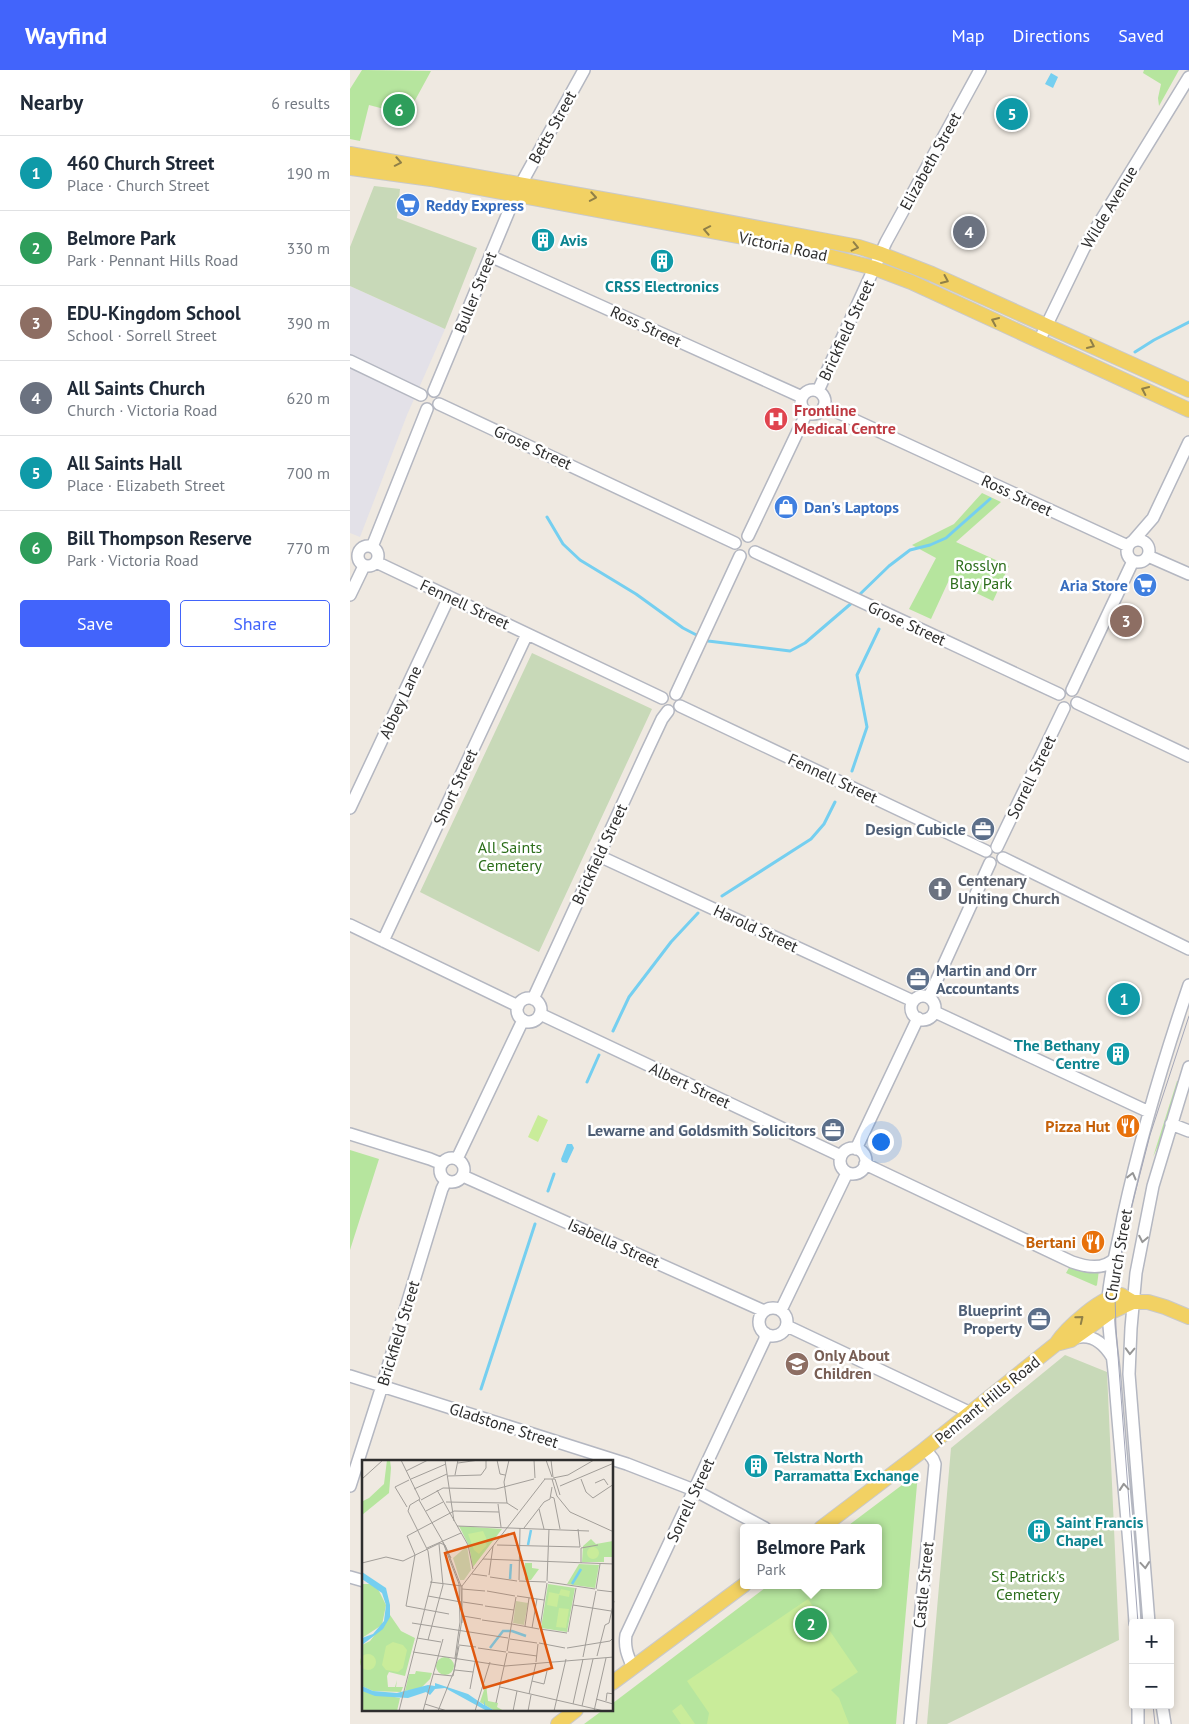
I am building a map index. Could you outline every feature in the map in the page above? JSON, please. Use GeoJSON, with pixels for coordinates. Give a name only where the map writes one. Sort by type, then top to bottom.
{"type":"FeatureCollection","features":[{"type":"Feature","properties":{"kind":"main road","name":"Victoria Road"},"geometry":{"type":"LineString","coordinates":[[350,154],[781,244],[874,268],[920,286],[1189,410]]}},
{"type":"Feature","properties":{"kind":"main road","name":"Victoria Road"},"geometry":{"type":"LineString","coordinates":[[350,168],[518,189],[721,220],[881,254],[932,274],[1189,390]]}},
{"type":"Feature","properties":{"kind":"main road"},"geometry":{"type":"LineString","coordinates":[[1108,1298],[1121,1295],[1134,1302],[1148,1302],[1189,1317]]}},
{"type":"Feature","properties":{"kind":"main road","name":"Pennant Hills Road"},"geometry":{"type":"LineString","coordinates":[[826,1524],[925,1449],[1056,1344],[1064,1332],[1108,1298]]}},
{"type":"Feature","properties":{"kind":"main road","name":"Pennant Hills Road"},"geometry":{"type":"LineString","coordinates":[[1056,1344],[1071,1340],[1109,1313],[1134,1302]]}},
{"type":"Feature","properties":{"kind":"main road"},"geometry":{"type":"LineString","coordinates":[[614,1682],[740,1588]]}},
{"type":"Feature","properties":{"kind":"main road"},"geometry":{"type":"LineString","coordinates":[[558,1724],[573,1712]]}},
{"type":"Feature","properties":{"kind":"street","name":"Betts Street"},"geometry":{"type":"LineString","coordinates":[[518,189],[584,70]]}},
{"type":"Feature","properties":{"kind":"street","name":"Elizabeth Street"},"geometry":{"type":"LineString","coordinates":[[874,268],[898,219],[980,70]]}},
{"type":"Feature","properties":{"kind":"street","name":"Wilde Avenue"},"geometry":{"type":"LineString","coordinates":[[1039,341],[1084,248],[1189,78]]}},
{"type":"Feature","properties":{"kind":"street","name":"Buller Street"},"geometry":{"type":"LineString","coordinates":[[434,391],[518,189]]}},
{"type":"Feature","properties":{"kind":"street","name":"Ross Street"},"geometry":{"type":"LineString","coordinates":[[490,256],[802,397]]}},
{"type":"Feature","properties":{"kind":"street","name":"Brickfield Street"},"geometry":{"type":"LineString","coordinates":[[818,391],[874,268]]}},
{"type":"Feature","properties":{"kind":"street"},"geometry":{"type":"LineString","coordinates":[[350,361],[421,395]]}},
{"type":"Feature","properties":{"kind":"street"},"geometry":{"type":"LineString","coordinates":[[421,395],[428,390],[434,391],[440,398],[436,408],[427,409]]}},
{"type":"Feature","properties":{"kind":"street"},"geometry":{"type":"LineString","coordinates":[[809,391],[818,391],[824,398],[824,406],[819,412],[807,412],[801,404],[802,397],[809,391]]}},
{"type":"Feature","properties":{"kind":"street"},"geometry":{"type":"LineString","coordinates":[[421,395],[421,403],[427,409]]}},
{"type":"Feature","properties":{"kind":"street","name":"Grose Street"},"geometry":{"type":"LineString","coordinates":[[439,404],[735,543]]}},
{"type":"Feature","properties":{"kind":"street","name":"Ross Street"},"geometry":{"type":"LineString","coordinates":[[824,406],[1131,543]]}},
{"type":"Feature","properties":{"kind":"street"},"geometry":{"type":"LineString","coordinates":[[372,547],[427,409]]}},
{"type":"Feature","properties":{"kind":"street"},"geometry":{"type":"LineString","coordinates":[[748,536],[807,412]]}},
{"type":"Feature","properties":{"kind":"street"},"geometry":{"type":"LineString","coordinates":[[1133,561],[1127,553],[1131,543],[1153,518],[1189,442]]}},
{"type":"Feature","properties":{"kind":"street"},"geometry":{"type":"LineString","coordinates":[[1133,561],[1142,561],[1148,550],[1153,518]]}},
{"type":"Feature","properties":{"kind":"street"},"geometry":{"type":"LineString","coordinates":[[742,536],[748,536],[755,542],[755,552],[748,557],[740,556],[736,551],[735,543],[742,536]]}},
{"type":"Feature","properties":{"kind":"street"},"geometry":{"type":"LineString","coordinates":[[1131,543],[1141,540],[1148,550],[1189,574]]}},
{"type":"Feature","properties":{"kind":"street"},"geometry":{"type":"LineString","coordinates":[[364,546],[372,547],[378,554],[376,562],[371,566],[364,566],[358,560],[354,550],[364,546]]}},
{"type":"Feature","properties":{"kind":"street","name":"Grose Street"},"geometry":{"type":"LineString","coordinates":[[755,552],[1059,694]]}},
{"type":"Feature","properties":{"kind":"street"},"geometry":{"type":"LineString","coordinates":[[676,694],[740,556]]}},
{"type":"Feature","properties":{"kind":"street"},"geometry":{"type":"LineString","coordinates":[[1072,690],[1133,561]]}},
{"type":"Feature","properties":{"kind":"street","name":"Fennell Street"},"geometry":{"type":"LineString","coordinates":[[376,562],[662,698]]}},
{"type":"Feature","properties":{"kind":"street"},"geometry":{"type":"LineString","coordinates":[[350,595],[364,566]]}},
{"type":"Feature","properties":{"kind":"street","name":"Abbey Lane"},"geometry":{"type":"LineString","coordinates":[[350,808],[449,597]]}},
{"type":"Feature","properties":{"kind":"street","name":"Short Street"},"geometry":{"type":"LineString","coordinates":[[383,941],[527,634]]}},
{"type":"Feature","properties":{"kind":"street"},"geometry":{"type":"LineString","coordinates":[[1066,689],[1072,690],[1078,696],[1077,704],[1071,709],[1064,708],[1058,702],[1059,694],[1066,689]]}},
{"type":"Feature","properties":{"kind":"street"},"geometry":{"type":"LineString","coordinates":[[670,692],[676,694],[680,699],[680,706],[676,710],[668,711],[662,705],[662,698],[670,692]]}},
{"type":"Feature","properties":{"kind":"street"},"geometry":{"type":"LineString","coordinates":[[1077,704],[1189,756]]}},
{"type":"Feature","properties":{"kind":"street","name":"Fennell Street"},"geometry":{"type":"LineString","coordinates":[[680,706],[992,849]]}},
{"type":"Feature","properties":{"kind":"street","name":"Sorrell Street"},"geometry":{"type":"LineString","coordinates":[[992,849],[1064,708]]}},
{"type":"Feature","properties":{"kind":"street","name":"Brickfield Street"},"geometry":{"type":"LineString","coordinates":[[533,999],[661,721],[668,711]]}},
{"type":"Feature","properties":{"kind":"street"},"geometry":{"type":"LineString","coordinates":[[992,849],[1003,853],[1003,858],[996,864],[990,863],[986,859],[992,849]]}},
{"type":"Feature","properties":{"kind":"street","name":"Harold Street"},"geometry":{"type":"LineString","coordinates":[[599,856],[914,1001]]}},
{"type":"Feature","properties":{"kind":"street"},"geometry":{"type":"LineString","coordinates":[[1003,858],[1189,949]]}},
{"type":"Feature","properties":{"kind":"street"},"geometry":{"type":"LineString","coordinates":[[929,997],[990,863]]}},
{"type":"Feature","properties":{"kind":"street"},"geometry":{"type":"LineString","coordinates":[[350,925],[518,1006]]}},
{"type":"Feature","properties":{"kind":"street","name":"Church Street"},"geometry":{"type":"LineString","coordinates":[[1135,1619],[1108,1298],[1129,1192],[1149,1112],[1189,985]]}},
{"type":"Feature","properties":{"kind":"street"},"geometry":{"type":"LineString","coordinates":[[919,996],[929,997],[935,1004],[935,1012],[924,1020],[918,1018],[912,1011],[914,1001],[919,996]]}},
{"type":"Feature","properties":{"kind":"street"},"geometry":{"type":"LineString","coordinates":[[526,998],[533,999],[540,1006],[540,1014],[531,1021],[523,1020],[519,1015],[518,1006],[526,998]]}},
{"type":"Feature","properties":{"kind":"street"},"geometry":{"type":"LineString","coordinates":[[935,1012],[1149,1112]]}},
{"type":"Feature","properties":{"kind":"street","name":"Albert Street"},"geometry":{"type":"LineString","coordinates":[[540,1014],[841,1156]]}},
{"type":"Feature","properties":{"kind":"street"},"geometry":{"type":"LineString","coordinates":[[856,1149],[918,1018]]}},
{"type":"Feature","properties":{"kind":"street"},"geometry":{"type":"LineString","coordinates":[[457,1159],[523,1020]]}},
{"type":"Feature","properties":{"kind":"street","name":"Church Street"},"geometry":{"type":"LineString","coordinates":[[1150,1619],[1129,1374],[1131,1328],[1136,1273],[1153,1186],[1189,1067]]}},
{"type":"Feature","properties":{"kind":"street"},"geometry":{"type":"LineString","coordinates":[[1171,1124],[1189,1132]]}},
{"type":"Feature","properties":{"kind":"street"},"geometry":{"type":"LineString","coordinates":[[350,1134],[430,1158],[442,1164]]}},
{"type":"Feature","properties":{"kind":"street"},"geometry":{"type":"LineString","coordinates":[[856,1149],[864,1155],[865,1164],[863,1169],[857,1174],[847,1173],[840,1165],[841,1156],[846,1150],[856,1149]]}},
{"type":"Feature","properties":{"kind":"street"},"geometry":{"type":"LineString","coordinates":[[449,1159],[457,1159],[463,1165],[463,1176],[457,1182],[446,1181],[440,1171],[442,1164],[449,1159]]}},
{"type":"Feature","properties":{"kind":"street"},"geometry":{"type":"LineString","coordinates":[[865,1164],[1081,1265],[1098,1267],[1110,1263],[1115,1258]]}},
{"type":"Feature","properties":{"kind":"street"},"geometry":{"type":"LineString","coordinates":[[781,1310],[847,1173]]}},
{"type":"Feature","properties":{"kind":"street","name":"Isabella Street"},"geometry":{"type":"LineString","coordinates":[[463,1176],[764,1311]]}},
{"type":"Feature","properties":{"kind":"street","name":"Brickfield Street"},"geometry":{"type":"LineString","coordinates":[[350,1486],[446,1181]]}},
{"type":"Feature","properties":{"kind":"street"},"geometry":{"type":"LineString","coordinates":[[771,1308],[781,1310],[787,1320],[786,1326],[780,1334],[765,1333],[762,1329],[760,1322],[764,1311],[771,1308]]}},
{"type":"Feature","properties":{"kind":"street"},"geometry":{"type":"LineString","coordinates":[[786,1326],[971,1412]]}},
{"type":"Feature","properties":{"kind":"street","name":"Sorrell Street"},"geometry":{"type":"LineString","coordinates":[[633,1668],[624,1644],[626,1635],[765,1339],[765,1333]]}},
{"type":"Feature","properties":{"kind":"street"},"geometry":{"type":"LineString","coordinates":[[1071,1340],[1085,1336],[1094,1338],[1107,1349],[1114,1361]]}},
{"type":"Feature","properties":{"kind":"street","name":"Gladstone Street"},"geometry":{"type":"LineString","coordinates":[[350,1376],[616,1460],[694,1490],[758,1524]]}},
{"type":"Feature","properties":{"kind":"street","name":"Castle Street"},"geometry":{"type":"LineString","coordinates":[[910,1724],[935,1464],[934,1459],[925,1449]]}},
{"type":"Feature","properties":{"kind":"street"},"geometry":{"type":"LineString","coordinates":[[1138,1709],[1138,1724]]}},
{"type":"Feature","properties":{"kind":"street"},"geometry":{"type":"LineString","coordinates":[[1163,1709],[1165,1724]]}},
{"type":"Feature","properties":{"kind":"shaded area"},"geometry":{"type":"Polygon","coordinates":[[[350,286],[445,329],[407,415],[360,537],[350,533],[350,286]]]}},
{"type":"Feature","properties":{"kind":"green space"},"geometry":{"type":"Polygon","coordinates":[[[362,70],[431,71],[407,115],[369,105],[360,141],[350,139],[350,89],[362,70]]]}},
{"type":"Feature","properties":{"kind":"green space"},"geometry":{"type":"Polygon","coordinates":[[[1144,70],[1179,70],[1159,106],[1158,98],[1161,84],[1143,73],[1144,70]]]}},
{"type":"Feature","properties":{"kind":"green space"},"geometry":{"type":"Polygon","coordinates":[[[374,186],[400,189],[397,218],[477,248],[445,329],[350,286],[350,247],[374,186]]]}},
{"type":"Feature","properties":{"kind":"green space","name":"Rosslyn Blay Park"},"geometry":{"type":"Polygon","coordinates":[[[982,493],[1001,502],[956,542],[1009,566],[993,601],[949,580],[931,619],[909,609],[936,558],[912,545],[954,524],[982,493]]]}},
{"type":"Feature","properties":{"kind":"green space","name":"All Saints Cemetery"},"geometry":{"type":"Polygon","coordinates":[[[532,653],[652,709],[539,952],[420,892],[532,653]]]}},
{"type":"Feature","properties":{"kind":"green space"},"geometry":{"type":"Polygon","coordinates":[[[1177,1081],[1182,1082],[1167,1126],[1153,1157],[1177,1081]]]}},
{"type":"Feature","properties":{"kind":"green space"},"geometry":{"type":"Polygon","coordinates":[[[538,1115],[548,1120],[538,1142],[528,1137],[538,1115]]]}},
{"type":"Feature","properties":{"kind":"green space"},"geometry":{"type":"Polygon","coordinates":[[[350,1150],[379,1159],[350,1250],[350,1150]]]}},
{"type":"Feature","properties":{"kind":"green space"},"geometry":{"type":"Polygon","coordinates":[[[1070,1266],[1099,1270],[1097,1285],[1066,1273],[1070,1266]]]}},
{"type":"Feature","properties":{"kind":"green space","name":"St Patrick's Cemetery"},"geometry":{"type":"Polygon","coordinates":[[[1065,1355],[1107,1372],[1119,1640],[947,1724],[927,1724],[951,1448],[1065,1355]]]}},
{"type":"Feature","properties":{"kind":"green space"},"geometry":{"type":"Polygon","coordinates":[[[918,1473],[896,1724],[584,1724],[600,1712],[614,1712],[614,1702],[764,1589],[882,1589],[882,1524],[850,1524],[918,1473]]]}},
{"type":"Feature","properties":{"kind":"green space"},"geometry":{"type":"Polygon","coordinates":[[[808,1599],[858,1672],[831,1690],[839,1698],[849,1724],[707,1724],[709,1713],[687,1681],[808,1599]]]}},
{"type":"Feature","properties":{"kind":"green space"},"geometry":{"type":"Polygon","coordinates":[[[681,1704],[695,1724],[681,1724],[672,1711],[681,1704]]]}},
{"type":"Feature","properties":{"kind":"water"},"geometry":{"type":"Polygon","coordinates":[[[1051,73],[1058,77],[1053,88],[1045,84],[1051,73]]]}},
{"type":"Feature","properties":{"kind":"water"},"geometry":{"type":"Polygon","coordinates":[[[567,1144],[572,1144],[574,1148],[567,1163],[562,1162],[561,1159],[567,1144]]]}},
{"type":"Feature","properties":{"kind":"waterway"},"geometry":{"type":"LineString","coordinates":[[1135,352],[1189,322]]}},
{"type":"Feature","properties":{"kind":"waterway"},"geometry":{"type":"LineString","coordinates":[[858,596],[889,566],[910,550],[930,545],[946,538],[990,499]]}},
{"type":"Feature","properties":{"kind":"waterway"},"geometry":{"type":"LineString","coordinates":[[547,517],[563,544],[580,560],[636,594],[683,628],[708,641],[790,651],[805,643],[854,601]]}},
{"type":"Feature","properties":{"kind":"waterway"},"geometry":{"type":"LineString","coordinates":[[852,771],[867,727],[857,675],[879,629]]}},
{"type":"Feature","properties":{"kind":"waterway"},"geometry":{"type":"LineString","coordinates":[[722,896],[811,839],[824,824],[835,802]]}},
{"type":"Feature","properties":{"kind":"waterway"},"geometry":{"type":"LineString","coordinates":[[613,1031],[629,997],[671,942],[698,913]]}},
{"type":"Feature","properties":{"kind":"waterway"},"geometry":{"type":"LineString","coordinates":[[587,1082],[599,1055]]}},
{"type":"Feature","properties":{"kind":"waterway"},"geometry":{"type":"LineString","coordinates":[[548,1191],[554,1174]]}},
{"type":"Feature","properties":{"kind":"waterway"},"geometry":{"type":"LineString","coordinates":[[481,1389],[535,1224]]}},
{"type":"Feature","properties":{"kind":"tram line"},"geometry":{"type":"LineString","coordinates":[[1138,1619],[1115,1296],[1124,1236],[1150,1135],[1189,1016]]}},
{"type":"Feature","properties":{"kind":"tram line"},"geometry":{"type":"LineString","coordinates":[[1153,1709],[1155,1724]]}},
{"type":"Feature","properties":{"kind":"place","name":"Bill Thompson Reserve"},"geometry":{"type":"Point","coordinates":[399,110]}},
{"type":"Feature","properties":{"kind":"place","name":"All Saints Hall"},"geometry":{"type":"Point","coordinates":[1012,114]}},
{"type":"Feature","properties":{"kind":"place","name":"Reddy Express"},"geometry":{"type":"Point","coordinates":[408,205]}},
{"type":"Feature","properties":{"kind":"place","name":"All Saints Church"},"geometry":{"type":"Point","coordinates":[969,232]}},
{"type":"Feature","properties":{"kind":"place","name":"Avis"},"geometry":{"type":"Point","coordinates":[543,240]}},
{"type":"Feature","properties":{"kind":"place","name":"CRSS Electronics"},"geometry":{"type":"Point","coordinates":[662,261]}},
{"type":"Feature","properties":{"kind":"place","name":"Frontline Medical Centre"},"geometry":{"type":"Point","coordinates":[776,419]}},
{"type":"Feature","properties":{"kind":"place","name":"Dan's Laptops"},"geometry":{"type":"Point","coordinates":[786,507]}},
{"type":"Feature","properties":{"kind":"place","name":"Aria Store"},"geometry":{"type":"Point","coordinates":[1145,585]}},
{"type":"Feature","properties":{"kind":"place","name":"EDU-Kingdom School"},"geometry":{"type":"Point","coordinates":[1126,621]}},
{"type":"Feature","properties":{"kind":"place","name":"Design Cubicle"},"geometry":{"type":"Point","coordinates":[983,829]}},
{"type":"Feature","properties":{"kind":"place","name":"Centenary Uniting Church"},"geometry":{"type":"Point","coordinates":[940,889]}},
{"type":"Feature","properties":{"kind":"place","name":"Martin and Orr Accountants"},"geometry":{"type":"Point","coordinates":[918,979]}},
{"type":"Feature","properties":{"kind":"place","name":"460 Church Street"},"geometry":{"type":"Point","coordinates":[1124,999]}},
{"type":"Feature","properties":{"kind":"place","name":"The Bethany Centre"},"geometry":{"type":"Point","coordinates":[1118,1054]}},
{"type":"Feature","properties":{"kind":"place","name":"Pizza Hut"},"geometry":{"type":"Point","coordinates":[1128,1126]}},
{"type":"Feature","properties":{"kind":"place","name":"Lewarne and Goldsmith Solicitors"},"geometry":{"type":"Point","coordinates":[833,1130]}},
{"type":"Feature","properties":{"kind":"place","name":"Bertani"},"geometry":{"type":"Point","coordinates":[1093,1242]}},
{"type":"Feature","properties":{"kind":"place","name":"Blueprint Property"},"geometry":{"type":"Point","coordinates":[1039,1319]}},
{"type":"Feature","properties":{"kind":"place","name":"Only About Children"},"geometry":{"type":"Point","coordinates":[797,1364]}},
{"type":"Feature","properties":{"kind":"place","name":"Telstra North Parramatta Exchange"},"geometry":{"type":"Point","coordinates":[756,1466]}},
{"type":"Feature","properties":{"kind":"place","name":"Saint Francis Chapel"},"geometry":{"type":"Point","coordinates":[1039,1531]}},
{"type":"Feature","properties":{"kind":"place","name":"Belmore Park"},"geometry":{"type":"Point","coordinates":[811,1624]}}]}
